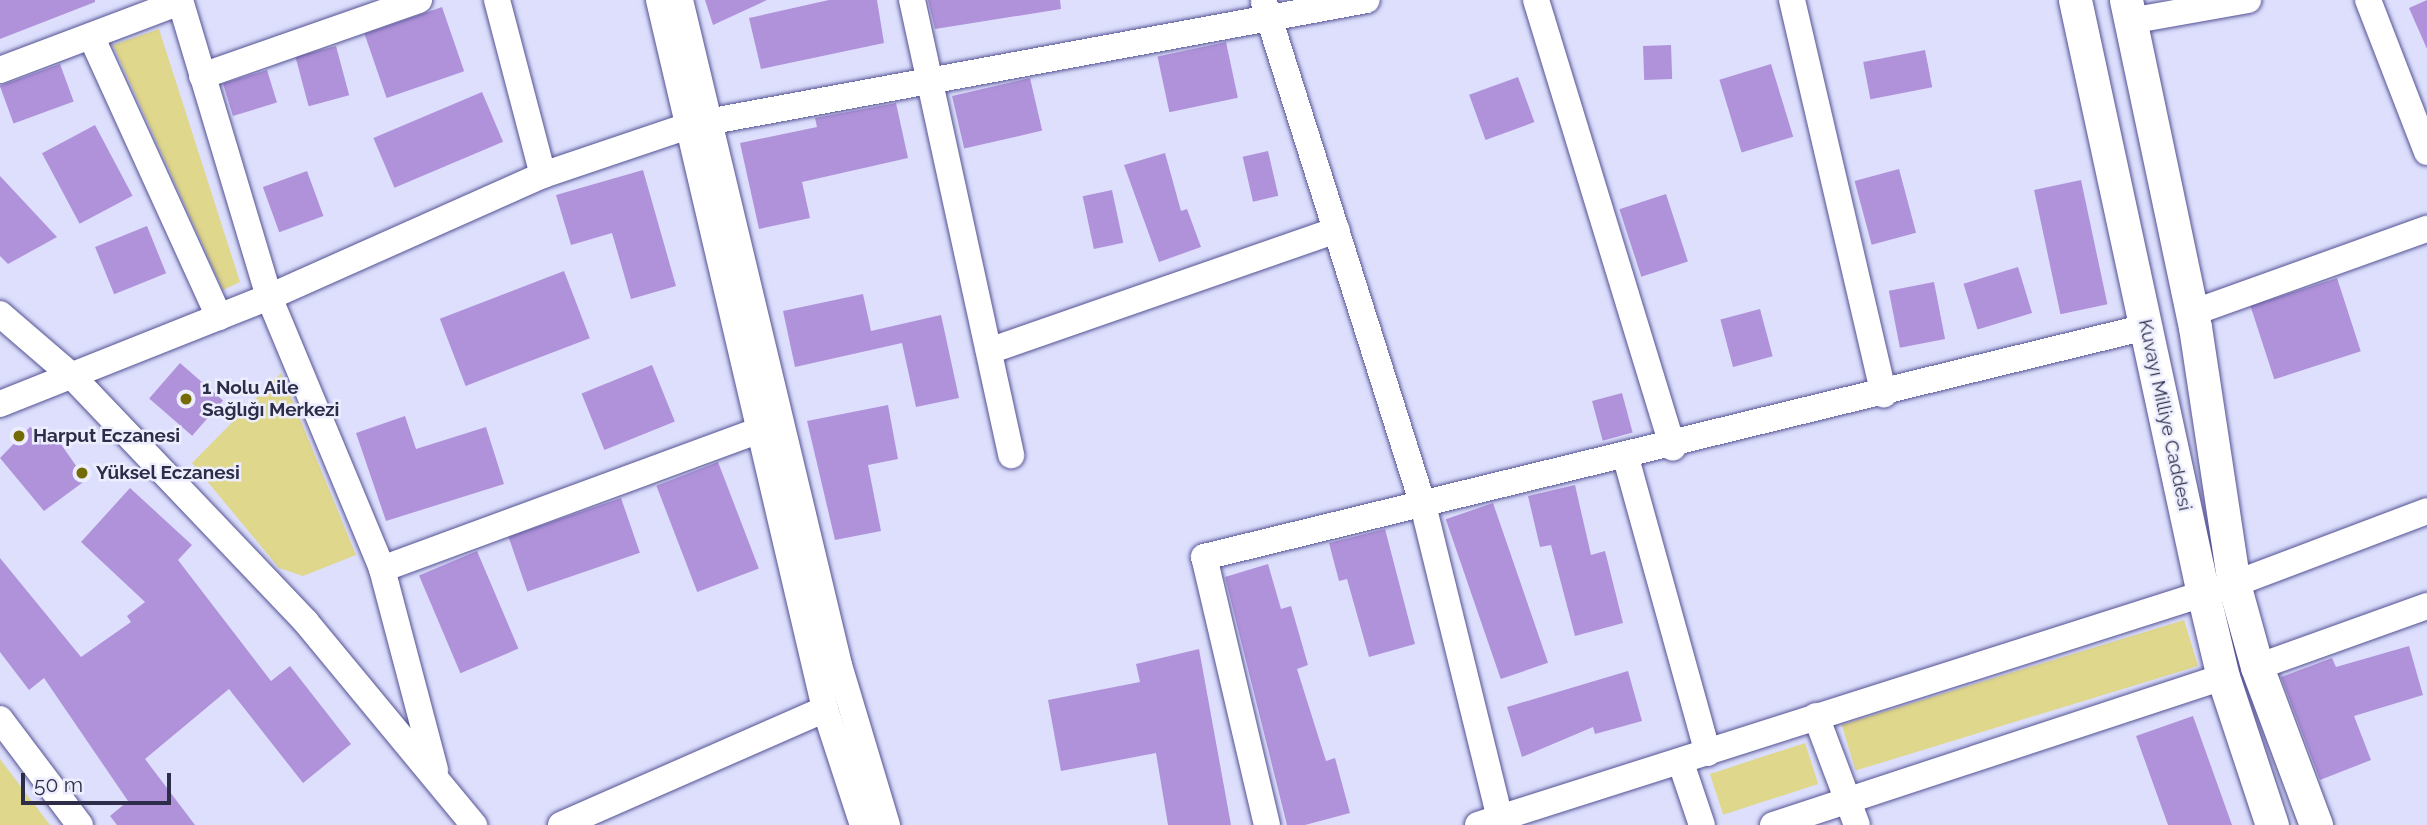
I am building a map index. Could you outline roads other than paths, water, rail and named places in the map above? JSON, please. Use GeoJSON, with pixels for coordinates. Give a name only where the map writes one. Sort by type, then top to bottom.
{"type":"FeatureCollection","features":[{"type":"Feature","properties":{"kind":"main road","name":"Kuvayı Milliye Caddesi"},"geometry":{"type":"LineString","coordinates":[[2075,0],[2223,677],[2272,825]]}},
{"type":"Feature","properties":{"kind":"main road","name":"Kuvayı Milliye Caddesi"},"geometry":{"type":"LineString","coordinates":[[2128,11],[2192,313],[2234,583],[2257,667],[2316,825]]}},
{"type":"Feature","properties":{"kind":"street"},"geometry":{"type":"LineString","coordinates":[[202,76],[419,0]]}},
{"type":"Feature","properties":{"kind":"street"},"geometry":{"type":"LineString","coordinates":[[497,0],[543,175]]}},
{"type":"Feature","properties":{"kind":"street"},"geometry":{"type":"LineString","coordinates":[[659,0],[700,123],[839,665],[887,825]]}},
{"type":"Feature","properties":{"kind":"street"},"geometry":{"type":"LineString","coordinates":[[680,0],[700,123],[760,430],[825,709],[863,825]]}},
{"type":"Feature","properties":{"kind":"street"},"geometry":{"type":"LineString","coordinates":[[912,0],[1011,455]]}},
{"type":"Feature","properties":{"kind":"street"},"geometry":{"type":"LineString","coordinates":[[0,404],[269,297],[543,175],[700,123],[928,82],[1266,9],[1367,0]]}},
{"type":"Feature","properties":{"kind":"street"},"geometry":{"type":"LineString","coordinates":[[1536,0],[1673,447]]}},
{"type":"Feature","properties":{"kind":"street"},"geometry":{"type":"LineString","coordinates":[[1792,0],[1884,394]]}},
{"type":"Feature","properties":{"kind":"street"},"geometry":{"type":"LineString","coordinates":[[2128,11],[2248,0]]}},
{"type":"Feature","properties":{"kind":"street"},"geometry":{"type":"LineString","coordinates":[[2368,0],[2427,152]]}},
{"type":"Feature","properties":{"kind":"street"},"geometry":{"type":"LineString","coordinates":[[0,70],[180,1],[269,297],[382,569],[435,770]]}},
{"type":"Feature","properties":{"kind":"street"},"geometry":{"type":"LineString","coordinates":[[1266,9],[1423,505],[1489,822],[1681,763],[2202,589],[2234,583],[2427,511]]}},
{"type":"Feature","properties":{"kind":"street"},"geometry":{"type":"LineString","coordinates":[[91,36],[219,317]]}},
{"type":"Feature","properties":{"kind":"street"},"geometry":{"type":"LineString","coordinates":[[2192,313],[2427,229]]}},
{"type":"Feature","properties":{"kind":"street"},"geometry":{"type":"LineString","coordinates":[[989,351],[1337,230]]}},
{"type":"Feature","properties":{"kind":"street"},"geometry":{"type":"LineString","coordinates":[[0,314],[71,375],[306,622],[435,770],[474,825]]}},
{"type":"Feature","properties":{"kind":"street"},"geometry":{"type":"LineString","coordinates":[[1267,825],[1204,557],[1673,447],[2146,327]]}},
{"type":"Feature","properties":{"kind":"street"},"geometry":{"type":"LineString","coordinates":[[382,569],[760,430]]}},
{"type":"Feature","properties":{"kind":"street"},"geometry":{"type":"LineString","coordinates":[[1626,458],[1708,753]]}},
{"type":"Feature","properties":{"kind":"street"},"geometry":{"type":"LineString","coordinates":[[2257,667],[2427,606]]}},
{"type":"Feature","properties":{"kind":"street"},"geometry":{"type":"LineString","coordinates":[[1773,825],[1852,813],[2223,677]]}},
{"type":"Feature","properties":{"kind":"street"},"geometry":{"type":"LineString","coordinates":[[561,825],[825,709]]}},
{"type":"Feature","properties":{"kind":"street"},"geometry":{"type":"LineString","coordinates":[[1816,716],[1852,813]]}},
{"type":"Feature","properties":{"kind":"street"},"geometry":{"type":"LineString","coordinates":[[0,719],[80,825]]}},
{"type":"Feature","properties":{"kind":"street"},"geometry":{"type":"LineString","coordinates":[[1681,763],[1703,825]]}},
{"type":"Feature","properties":{"kind":"place","name":"1 Nolu Aile Sağlığı Merkezi"},"geometry":{"type":"Point","coordinates":[186,399]}},
{"type":"Feature","properties":{"kind":"place","name":"Harput Eczanesi"},"geometry":{"type":"Point","coordinates":[19,436]}},
{"type":"Feature","properties":{"kind":"place","name":"Yüksel Eczanesi"},"geometry":{"type":"Point","coordinates":[82,473]}}]}
